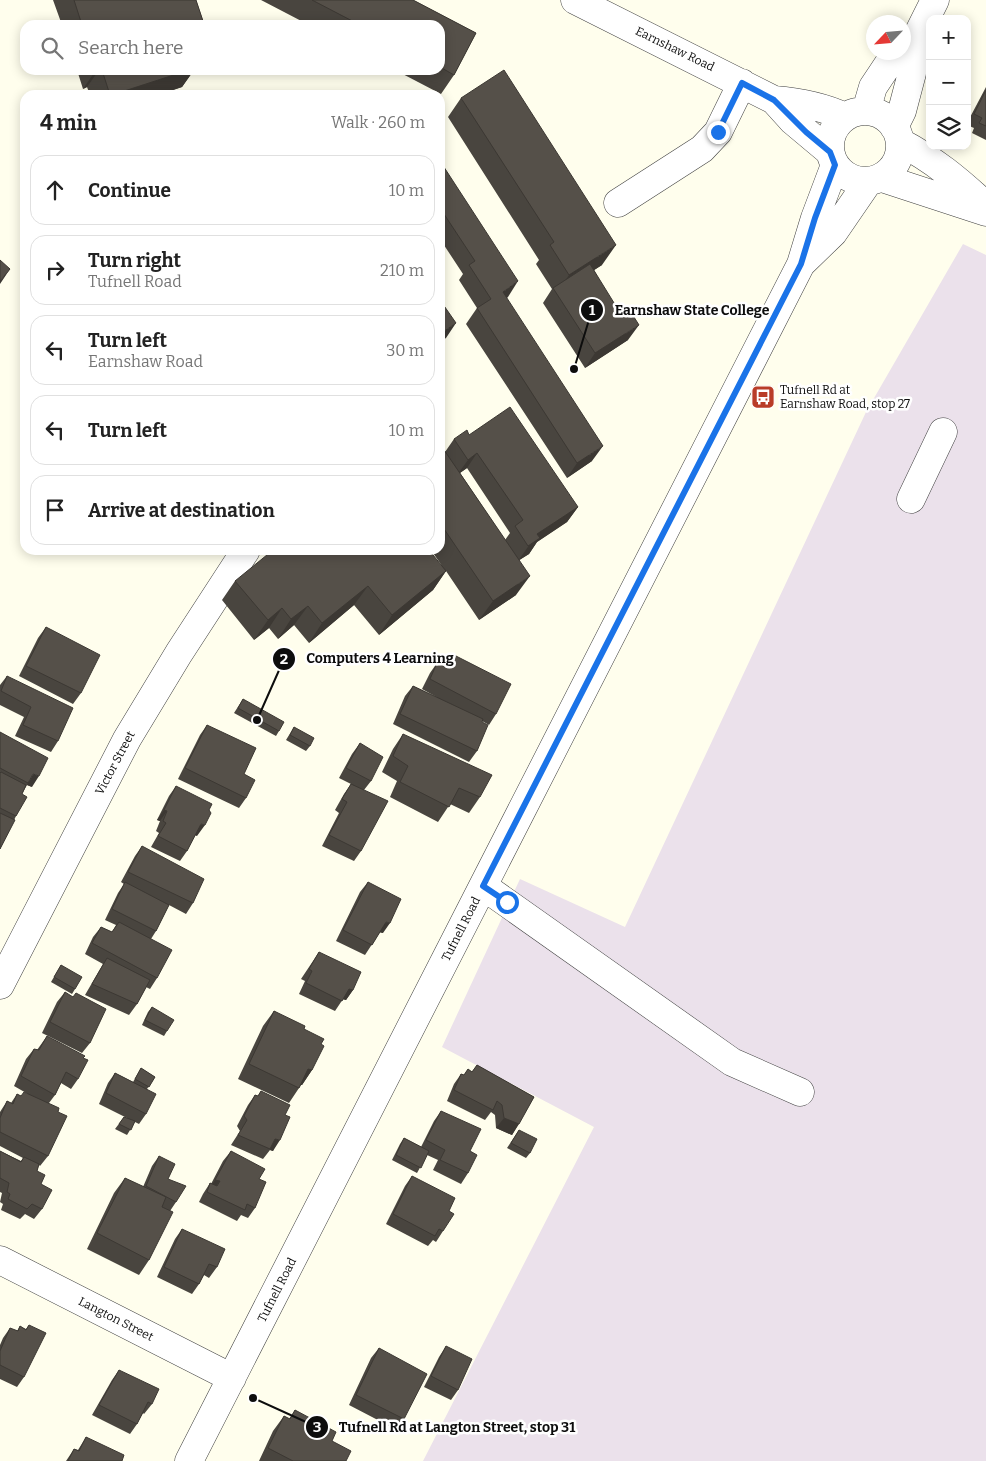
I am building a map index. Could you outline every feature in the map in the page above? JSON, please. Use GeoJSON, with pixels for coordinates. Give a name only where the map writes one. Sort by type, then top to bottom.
{"type":"FeatureCollection","features":[{"type":"Feature","properties":{"kind":"street","name":"Earnshaw Road"},"geometry":{"type":"LineString","coordinates":[[575,0],[774,100],[832,158]]}},
{"type":"Feature","properties":{"kind":"street"},"geometry":{"type":"LineString","coordinates":[[911,39],[935,0]]}},
{"type":"Feature","properties":{"kind":"street"},"geometry":{"type":"LineString","coordinates":[[891,60],[855,114],[832,132],[830,142],[832,158],[841,172],[849,178],[875,180],[986,212]]}},
{"type":"Feature","properties":{"kind":"street"},"geometry":{"type":"LineString","coordinates":[[875,180],[890,172],[897,163],[900,153],[898,134],[912,73],[909,60]]}},
{"type":"Feature","properties":{"kind":"street"},"geometry":{"type":"LineString","coordinates":[[618,203],[702,149],[718,132],[742,83]]}},
{"type":"Feature","properties":{"kind":"street","name":"Earnshaw Road"},"geometry":{"type":"LineString","coordinates":[[774,100],[801,103],[855,114]]}},
{"type":"Feature","properties":{"kind":"street"},"geometry":{"type":"LineString","coordinates":[[855,114],[877,113],[887,118],[898,134],[954,177],[986,206]]}},
{"type":"Feature","properties":{"kind":"street","name":"Tufnell Road"},"geometry":{"type":"LineString","coordinates":[[189,1461],[801,264],[832,158]]}},
{"type":"Feature","properties":{"kind":"street","name":"Tufnell Road"},"geometry":{"type":"LineString","coordinates":[[801,264],[833,233],[875,180]]}},
{"type":"Feature","properties":{"kind":"street"},"geometry":{"type":"LineString","coordinates":[[911,499],[943,432]]}},
{"type":"Feature","properties":{"kind":"street","name":"Victor Street"},"geometry":{"type":"LineString","coordinates":[[0,985],[127,738],[239,555]]}},
{"type":"Feature","properties":{"kind":"street"},"geometry":{"type":"LineString","coordinates":[[483,886],[732,1062],[800,1092]]}},
{"type":"Feature","properties":{"kind":"street","name":"Langton Street"},"geometry":{"type":"LineString","coordinates":[[0,1260],[232,1378]]}},
{"type":"Feature","properties":{"kind":"shaded area"},"geometry":{"type":"Polygon","coordinates":[[[963,244],[986,255],[986,1461],[423,1461],[594,1127],[442,1047],[520,879],[625,927],[866,412],[963,244]]]}},
{"type":"Feature","properties":{"kind":"building"},"geometry":{"type":"Polygon","coordinates":[[[74,0],[196,0],[203,20],[80,20],[74,0]]]}},
{"type":"Feature","properties":{"kind":"building"},"geometry":{"type":"Polygon","coordinates":[[[312,0],[413,0],[476,33],[454,75],[445,70],[445,20],[350,20],[312,0]]]}},
{"type":"Feature","properties":{"kind":"building"},"geometry":{"type":"Polygon","coordinates":[[[504,70],[616,245],[569,275],[550,245],[554,242],[461,98],[504,70]]]}},
{"type":"Feature","properties":{"kind":"building"},"geometry":{"type":"Polygon","coordinates":[[[104,75],[174,75],[127,90],[108,90],[104,75]]]}},
{"type":"Feature","properties":{"kind":"building"},"geometry":{"type":"Polygon","coordinates":[[[986,90],[986,126],[979,123],[982,118],[974,114],[986,90]]]}},
{"type":"Feature","properties":{"kind":"building"},"geometry":{"type":"Polygon","coordinates":[[[445,169],[518,281],[503,292],[603,446],[577,463],[477,308],[491,299],[469,265],[475,261],[445,216],[445,169]]]}},
{"type":"Feature","properties":{"kind":"building"},"geometry":{"type":"Polygon","coordinates":[[[0,260],[10,269],[0,281],[0,260]]]}},
{"type":"Feature","properties":{"kind":"building"},"geometry":{"type":"Polygon","coordinates":[[[590,264],[619,311],[627,306],[639,325],[595,353],[553,288],[590,264]]]}},
{"type":"Feature","properties":{"kind":"building"},"geometry":{"type":"Polygon","coordinates":[[[445,307],[456,323],[445,331],[445,307]]]}},
{"type":"Feature","properties":{"kind":"building"},"geometry":{"type":"Polygon","coordinates":[[[510,407],[578,507],[537,534],[540,538],[528,546],[515,526],[523,520],[477,453],[468,460],[454,439],[467,430],[469,435],[510,407]]]}},
{"type":"Feature","properties":{"kind":"building"},"geometry":{"type":"Polygon","coordinates":[[[445,451],[530,576],[493,601],[445,530],[445,451]]]}},
{"type":"Feature","properties":{"kind":"building"},"geometry":{"type":"Polygon","coordinates":[[[267,555],[433,555],[446,571],[392,615],[368,586],[322,623],[308,606],[291,619],[282,608],[268,620],[235,581],[267,555]]]}},
{"type":"Feature","properties":{"kind":"building"},"geometry":{"type":"Polygon","coordinates":[[[46,627],[100,655],[81,693],[26,666],[46,627]]]}},
{"type":"Feature","properties":{"kind":"building"},"geometry":{"type":"Polygon","coordinates":[[[454,655],[511,684],[496,714],[430,679],[437,663],[447,668],[454,655]]]}},
{"type":"Feature","properties":{"kind":"building"},"geometry":{"type":"Polygon","coordinates":[[[7,676],[73,708],[58,741],[23,725],[31,707],[1,691],[7,676]]]}},
{"type":"Feature","properties":{"kind":"building"},"geometry":{"type":"Polygon","coordinates":[[[413,686],[483,719],[482,722],[488,725],[477,751],[400,714],[413,686]]]}},
{"type":"Feature","properties":{"kind":"building"},"geometry":{"type":"Polygon","coordinates":[[[243,699],[284,722],[279,731],[238,708],[243,699]]]}},
{"type":"Feature","properties":{"kind":"building"},"geometry":{"type":"Polygon","coordinates":[[[207,725],[256,748],[244,774],[255,780],[246,798],[185,768],[207,725]]]}},
{"type":"Feature","properties":{"kind":"building"},"geometry":{"type":"Polygon","coordinates":[[[294,727],[314,738],[310,746],[290,735],[294,727]]]}},
{"type":"Feature","properties":{"kind":"building"},"geometry":{"type":"Polygon","coordinates":[[[0,732],[48,758],[39,776],[33,774],[28,783],[0,768],[0,732]]]}},
{"type":"Feature","properties":{"kind":"building"},"geometry":{"type":"Polygon","coordinates":[[[403,734],[492,775],[480,797],[459,788],[449,807],[400,782],[408,766],[393,756],[403,734]]]}},
{"type":"Feature","properties":{"kind":"building"},"geometry":{"type":"Polygon","coordinates":[[[360,743],[383,757],[371,781],[346,768],[360,743]]]}},
{"type":"Feature","properties":{"kind":"building"},"geometry":{"type":"Polygon","coordinates":[[[1,772],[26,785],[22,794],[27,797],[16,816],[0,808],[1,772]]]}},
{"type":"Feature","properties":{"kind":"building"},"geometry":{"type":"Polygon","coordinates":[[[351,784],[388,801],[361,851],[329,835],[347,802],[342,799],[351,784]]]}},
{"type":"Feature","properties":{"kind":"building"},"geometry":{"type":"Polygon","coordinates":[[[176,786],[212,804],[209,810],[211,813],[205,825],[201,824],[187,851],[158,836],[166,823],[163,821],[167,811],[164,810],[176,786]]]}},
{"type":"Feature","properties":{"kind":"building"},"geometry":{"type":"Polygon","coordinates":[[[0,813],[15,820],[0,849],[0,813]]]}},
{"type":"Feature","properties":{"kind":"building"},"geometry":{"type":"Polygon","coordinates":[[[142,846],[204,879],[193,903],[128,872],[142,846]]]}},
{"type":"Feature","properties":{"kind":"building"},"geometry":{"type":"Polygon","coordinates":[[[125,882],[169,905],[156,931],[112,909],[125,882]]]}},
{"type":"Feature","properties":{"kind":"building"},"geometry":{"type":"Polygon","coordinates":[[[368,882],[401,899],[390,923],[386,922],[372,945],[343,930],[368,882]]]}},
{"type":"Feature","properties":{"kind":"building"},"geometry":{"type":"Polygon","coordinates":[[[119,922],[172,950],[157,978],[92,943],[101,927],[112,932],[119,922]]]}},
{"type":"Feature","properties":{"kind":"building"},"geometry":{"type":"Polygon","coordinates":[[[319,952],[361,972],[353,990],[349,989],[342,1001],[306,983],[312,971],[309,969],[319,952]]]}},
{"type":"Feature","properties":{"kind":"building"},"geometry":{"type":"Polygon","coordinates":[[[107,958],[150,980],[137,1004],[92,984],[107,958]]]}},
{"type":"Feature","properties":{"kind":"building"},"geometry":{"type":"Polygon","coordinates":[[[61,965],[82,977],[75,989],[54,977],[61,965]]]}},
{"type":"Feature","properties":{"kind":"building"},"geometry":{"type":"Polygon","coordinates":[[[65,992],[73,997],[76,993],[106,1009],[90,1043],[50,1022],[65,992]]]}},
{"type":"Feature","properties":{"kind":"building"},"geometry":{"type":"Polygon","coordinates":[[[152,1007],[174,1020],[167,1031],[145,1020],[152,1007]]]}},
{"type":"Feature","properties":{"kind":"building"},"geometry":{"type":"Polygon","coordinates":[[[274,1011],[305,1026],[304,1029],[324,1039],[321,1044],[324,1046],[312,1070],[308,1069],[299,1088],[249,1064],[274,1011]]]}},
{"type":"Feature","properties":{"kind":"building"},"geometry":{"type":"Polygon","coordinates":[[[47,1036],[85,1056],[83,1058],[88,1060],[78,1079],[66,1072],[55,1095],[21,1076],[34,1049],[39,1050],[47,1036]]]}},
{"type":"Feature","properties":{"kind":"building"},"geometry":{"type":"Polygon","coordinates":[[[477,1065],[534,1097],[519,1124],[504,1118],[502,1105],[497,1101],[493,1110],[454,1090],[461,1074],[464,1075],[468,1069],[472,1072],[477,1065]]]}},
{"type":"Feature","properties":{"kind":"building"},"geometry":{"type":"Polygon","coordinates":[[[141,1068],[155,1077],[149,1087],[135,1079],[141,1068]]]}},
{"type":"Feature","properties":{"kind":"building"},"geometry":{"type":"Polygon","coordinates":[[[115,1073],[156,1094],[146,1114],[106,1093],[115,1073]]]}},
{"type":"Feature","properties":{"kind":"building"},"geometry":{"type":"Polygon","coordinates":[[[261,1091],[290,1105],[285,1115],[290,1117],[280,1140],[275,1139],[270,1149],[238,1135],[247,1120],[244,1116],[255,1095],[258,1096],[261,1091]]]}},
{"type":"Feature","properties":{"kind":"building"},"geometry":{"type":"Polygon","coordinates":[[[24,1092],[59,1108],[58,1112],[67,1116],[48,1156],[0,1132],[0,1118],[7,1101],[13,1104],[17,1094],[21,1096],[24,1092]]]}},
{"type":"Feature","properties":{"kind":"building"},"geometry":{"type":"Polygon","coordinates":[[[441,1111],[481,1129],[470,1151],[477,1155],[468,1173],[440,1160],[445,1150],[426,1140],[441,1111]]]}},
{"type":"Feature","properties":{"kind":"building"},"geometry":{"type":"Polygon","coordinates":[[[124,1117],[135,1121],[131,1130],[119,1124],[124,1117]]]}},
{"type":"Feature","properties":{"kind":"building"},"geometry":{"type":"Polygon","coordinates":[[[519,1130],[537,1139],[530,1153],[511,1143],[519,1130]]]}},
{"type":"Feature","properties":{"kind":"building"},"geometry":{"type":"Polygon","coordinates":[[[404,1138],[429,1151],[421,1168],[396,1155],[404,1138]]]}},
{"type":"Feature","properties":{"kind":"building"},"geometry":{"type":"Polygon","coordinates":[[[0,1151],[21,1162],[24,1157],[39,1164],[37,1171],[45,1175],[41,1184],[52,1190],[42,1209],[32,1204],[27,1209],[8,1199],[10,1194],[7,1192],[9,1183],[0,1178],[0,1151]]]}},
{"type":"Feature","properties":{"kind":"building"},"geometry":{"type":"Polygon","coordinates":[[[231,1151],[265,1169],[259,1179],[266,1182],[255,1208],[247,1204],[245,1210],[207,1192],[210,1183],[217,1186],[220,1181],[215,1180],[231,1151]]]}},
{"type":"Feature","properties":{"kind":"building"},"geometry":{"type":"Polygon","coordinates":[[[159,1156],[175,1164],[168,1179],[186,1186],[176,1202],[146,1186],[159,1156]]]}},
{"type":"Feature","properties":{"kind":"building"},"geometry":{"type":"Polygon","coordinates":[[[412,1176],[455,1198],[449,1211],[454,1214],[443,1231],[439,1229],[435,1236],[393,1214],[412,1176]]]}},
{"type":"Feature","properties":{"kind":"building"},"geometry":{"type":"Polygon","coordinates":[[[125,1178],[166,1197],[162,1207],[173,1212],[149,1260],[97,1233],[125,1178]]]}},
{"type":"Feature","properties":{"kind":"building"},"geometry":{"type":"Polygon","coordinates":[[[182,1229],[225,1249],[217,1267],[209,1264],[199,1284],[164,1267],[182,1229]]]}},
{"type":"Feature","properties":{"kind":"building"},"geometry":{"type":"Polygon","coordinates":[[[29,1325],[46,1333],[24,1377],[0,1365],[0,1351],[10,1328],[18,1331],[20,1326],[26,1330],[29,1325]]]}},
{"type":"Feature","properties":{"kind":"building"},"geometry":{"type":"Polygon","coordinates":[[[446,1346],[472,1359],[458,1390],[431,1376],[446,1346]]]}},
{"type":"Feature","properties":{"kind":"building"},"geometry":{"type":"Polygon","coordinates":[[[379,1348],[427,1374],[404,1419],[356,1395],[379,1348]]]}},
{"type":"Feature","properties":{"kind":"building"},"geometry":{"type":"Polygon","coordinates":[[[119,1370],[159,1389],[152,1404],[148,1402],[137,1424],[99,1405],[119,1370]]]}},
{"type":"Feature","properties":{"kind":"building"},"geometry":{"type":"Polygon","coordinates":[[[295,1410],[336,1432],[332,1441],[351,1451],[346,1461],[293,1461],[268,1448],[284,1416],[290,1419],[295,1410]]]}},
{"type":"Feature","properties":{"kind":"building"},"geometry":{"type":"Polygon","coordinates":[[[86,1437],[124,1455],[122,1461],[68,1461],[74,1449],[79,1451],[86,1437]]]}},
{"type":"Feature","properties":{"kind":"place","name":"Earnshaw State College"},"geometry":{"type":"Point","coordinates":[574,369]}},
{"type":"Feature","properties":{"kind":"place","name":"Tufnell Rd at Earnshaw Road, stop 27"},"geometry":{"type":"Point","coordinates":[763,397]}},
{"type":"Feature","properties":{"kind":"place","name":"Computers 4 Learning"},"geometry":{"type":"Point","coordinates":[257,720]}},
{"type":"Feature","properties":{"kind":"place","name":"Tufnell Rd at Langton Street, stop 31"},"geometry":{"type":"Point","coordinates":[253,1398]}},
{"type":"Feature","properties":{"kind":"route"},"geometry":{"type":"LineString","coordinates":[[507,902],[483,886],[801,264],[828,180],[835,165],[830,152],[793,121],[774,100],[742,83],[718,132]]}}]}
